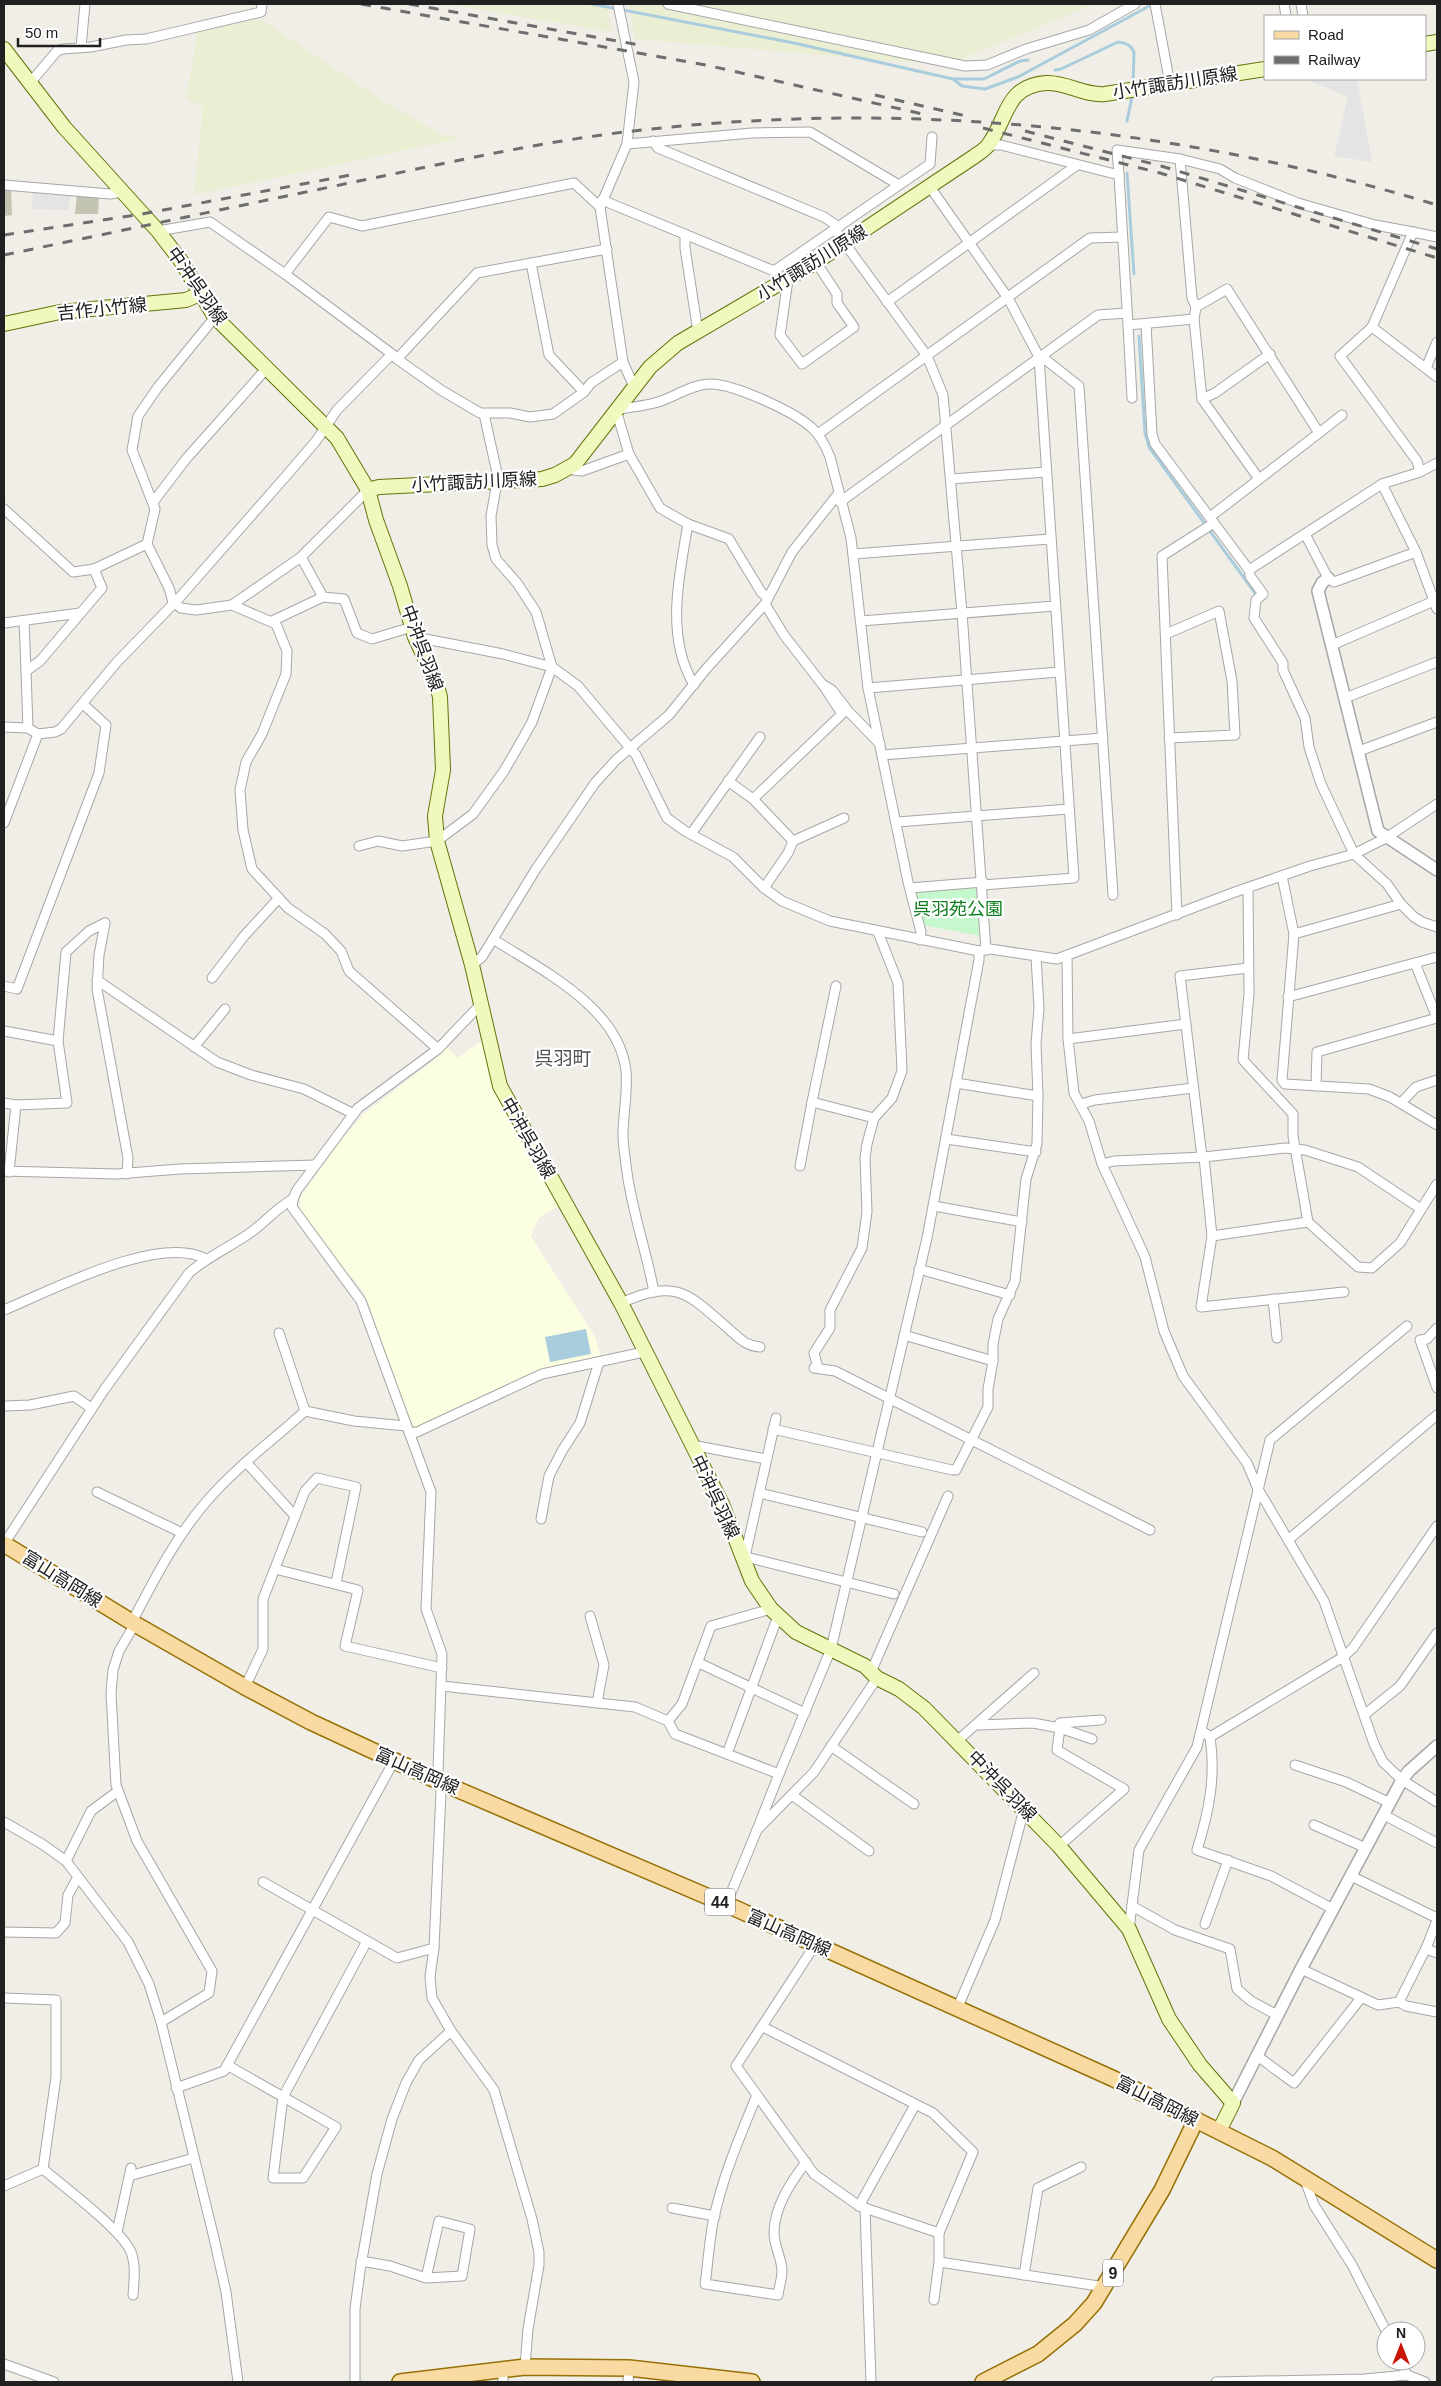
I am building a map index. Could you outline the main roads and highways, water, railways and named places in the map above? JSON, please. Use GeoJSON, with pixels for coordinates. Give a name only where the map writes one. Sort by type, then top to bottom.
{"type":"FeatureCollection","features":[{"type":"Feature","properties":{"kind":"main road","name":"中沖呉羽線"},"geometry":{"type":"LineString","coordinates":[[4,49],[64,127],[181,260],[215,318],[326,426],[350,457],[368,490],[413,632],[436,682],[442,715],[443,770],[435,816],[436,841],[472,965],[500,1086],[621,1304],[722,1504],[752,1581],[775,1613],[796,1632],[865,1666],[874,1675],[911,1698],[957,1741],[1059,1846],[1129,1929],[1170,2019],[1200,2065],[1233,2103],[1218,2131]]}},
{"type":"Feature","properties":{"kind":"main road","name":"小竹諏訪川原線"},"geometry":{"type":"LineString","coordinates":[[368,490],[379,487],[542,479],[566,469],[581,457],[616,410],[631,382],[662,355],[816,262],[930,187],[989,145],[1014,96],[1030,86],[1047,83],[1065,85],[1093,95],[1264,70]]}},
{"type":"Feature","properties":{"kind":"main road","name":"吉作小竹線"},"geometry":{"type":"LineString","coordinates":[[4,324],[60,312],[186,300],[200,294]]}},
{"type":"Feature","properties":{"kind":"main road","name":"富山高岡線"},"geometry":{"type":"LineString","coordinates":[[4,1544],[134,1623],[245,1687],[311,1722],[440,1782],[726,1905],[1114,2079],[1218,2131],[1305,2178],[1437,2260]]}},
{"type":"Feature","properties":{"kind":"main road","name":"9"},"geometry":{"type":"LineString","coordinates":[[993,2381],[1038,2354],[1075,2324],[1105,2288],[1162,2190],[1196,2120]]}},
{"type":"Feature","properties":{"kind":"main road"},"geometry":{"type":"LineString","coordinates":[[400,2382],[503,2376],[525,2367],[752,2382]]}},
{"type":"Feature","properties":{"kind":"water"},"geometry":{"type":"Polygon","coordinates":[[[586,1329],[591,1354],[550,1362],[545,1337],[586,1329]]]}},
{"type":"Feature","properties":{"kind":"waterway"},"geometry":{"type":"LineString","coordinates":[[592,4],[794,43],[953,79],[962,86],[985,89],[1018,77],[1153,4]]}},
{"type":"Feature","properties":{"kind":"waterway"},"geometry":{"type":"LineString","coordinates":[[1055,70],[1121,42],[1130,46],[1134,52],[1133,86]]}},
{"type":"Feature","properties":{"kind":"waterway"},"geometry":{"type":"LineString","coordinates":[[953,79],[984,79],[1020,61],[1028,60]]}},
{"type":"Feature","properties":{"kind":"waterway"},"geometry":{"type":"LineString","coordinates":[[1127,121],[1133,92]]}},
{"type":"Feature","properties":{"kind":"waterway"},"geometry":{"type":"LineString","coordinates":[[1127,173],[1134,274]]}},
{"type":"Feature","properties":{"kind":"waterway"},"geometry":{"type":"LineString","coordinates":[[1139,336],[1145,433],[1149,447],[1255,593]]}},
{"type":"Feature","properties":{"kind":"railway"},"geometry":{"type":"LineString","coordinates":[[361,4],[706,65],[927,115]]}},
{"type":"Feature","properties":{"kind":"railway"},"geometry":{"type":"LineString","coordinates":[[409,4],[645,46]]}},
{"type":"Feature","properties":{"kind":"railway"},"geometry":{"type":"LineString","coordinates":[[875,95],[970,117]]}},
{"type":"Feature","properties":{"kind":"railway"},"geometry":{"type":"LineString","coordinates":[[4,255],[505,151],[608,134],[742,121],[843,118],[943,120],[1044,127],[1143,139],[1242,156],[1340,178],[1437,205]]}},
{"type":"Feature","properties":{"kind":"railway"},"geometry":{"type":"LineString","coordinates":[[983,128],[1160,173],[1437,258]]}},
{"type":"Feature","properties":{"kind":"railway"},"geometry":{"type":"LineString","coordinates":[[1025,131],[1161,166],[1437,249]]}},
{"type":"Feature","properties":{"kind":"railway"},"geometry":{"type":"LineString","coordinates":[[4,235],[142,214],[356,174]]}},
{"type":"Feature","properties":{"kind":"district","name":"呉羽町"},"geometry":{"type":"Point","coordinates":[563,1058]}},
{"type":"Feature","properties":{"kind":"park label","name":"呉羽苑公園"},"geometry":{"type":"Point","coordinates":[958,909]}}]}
